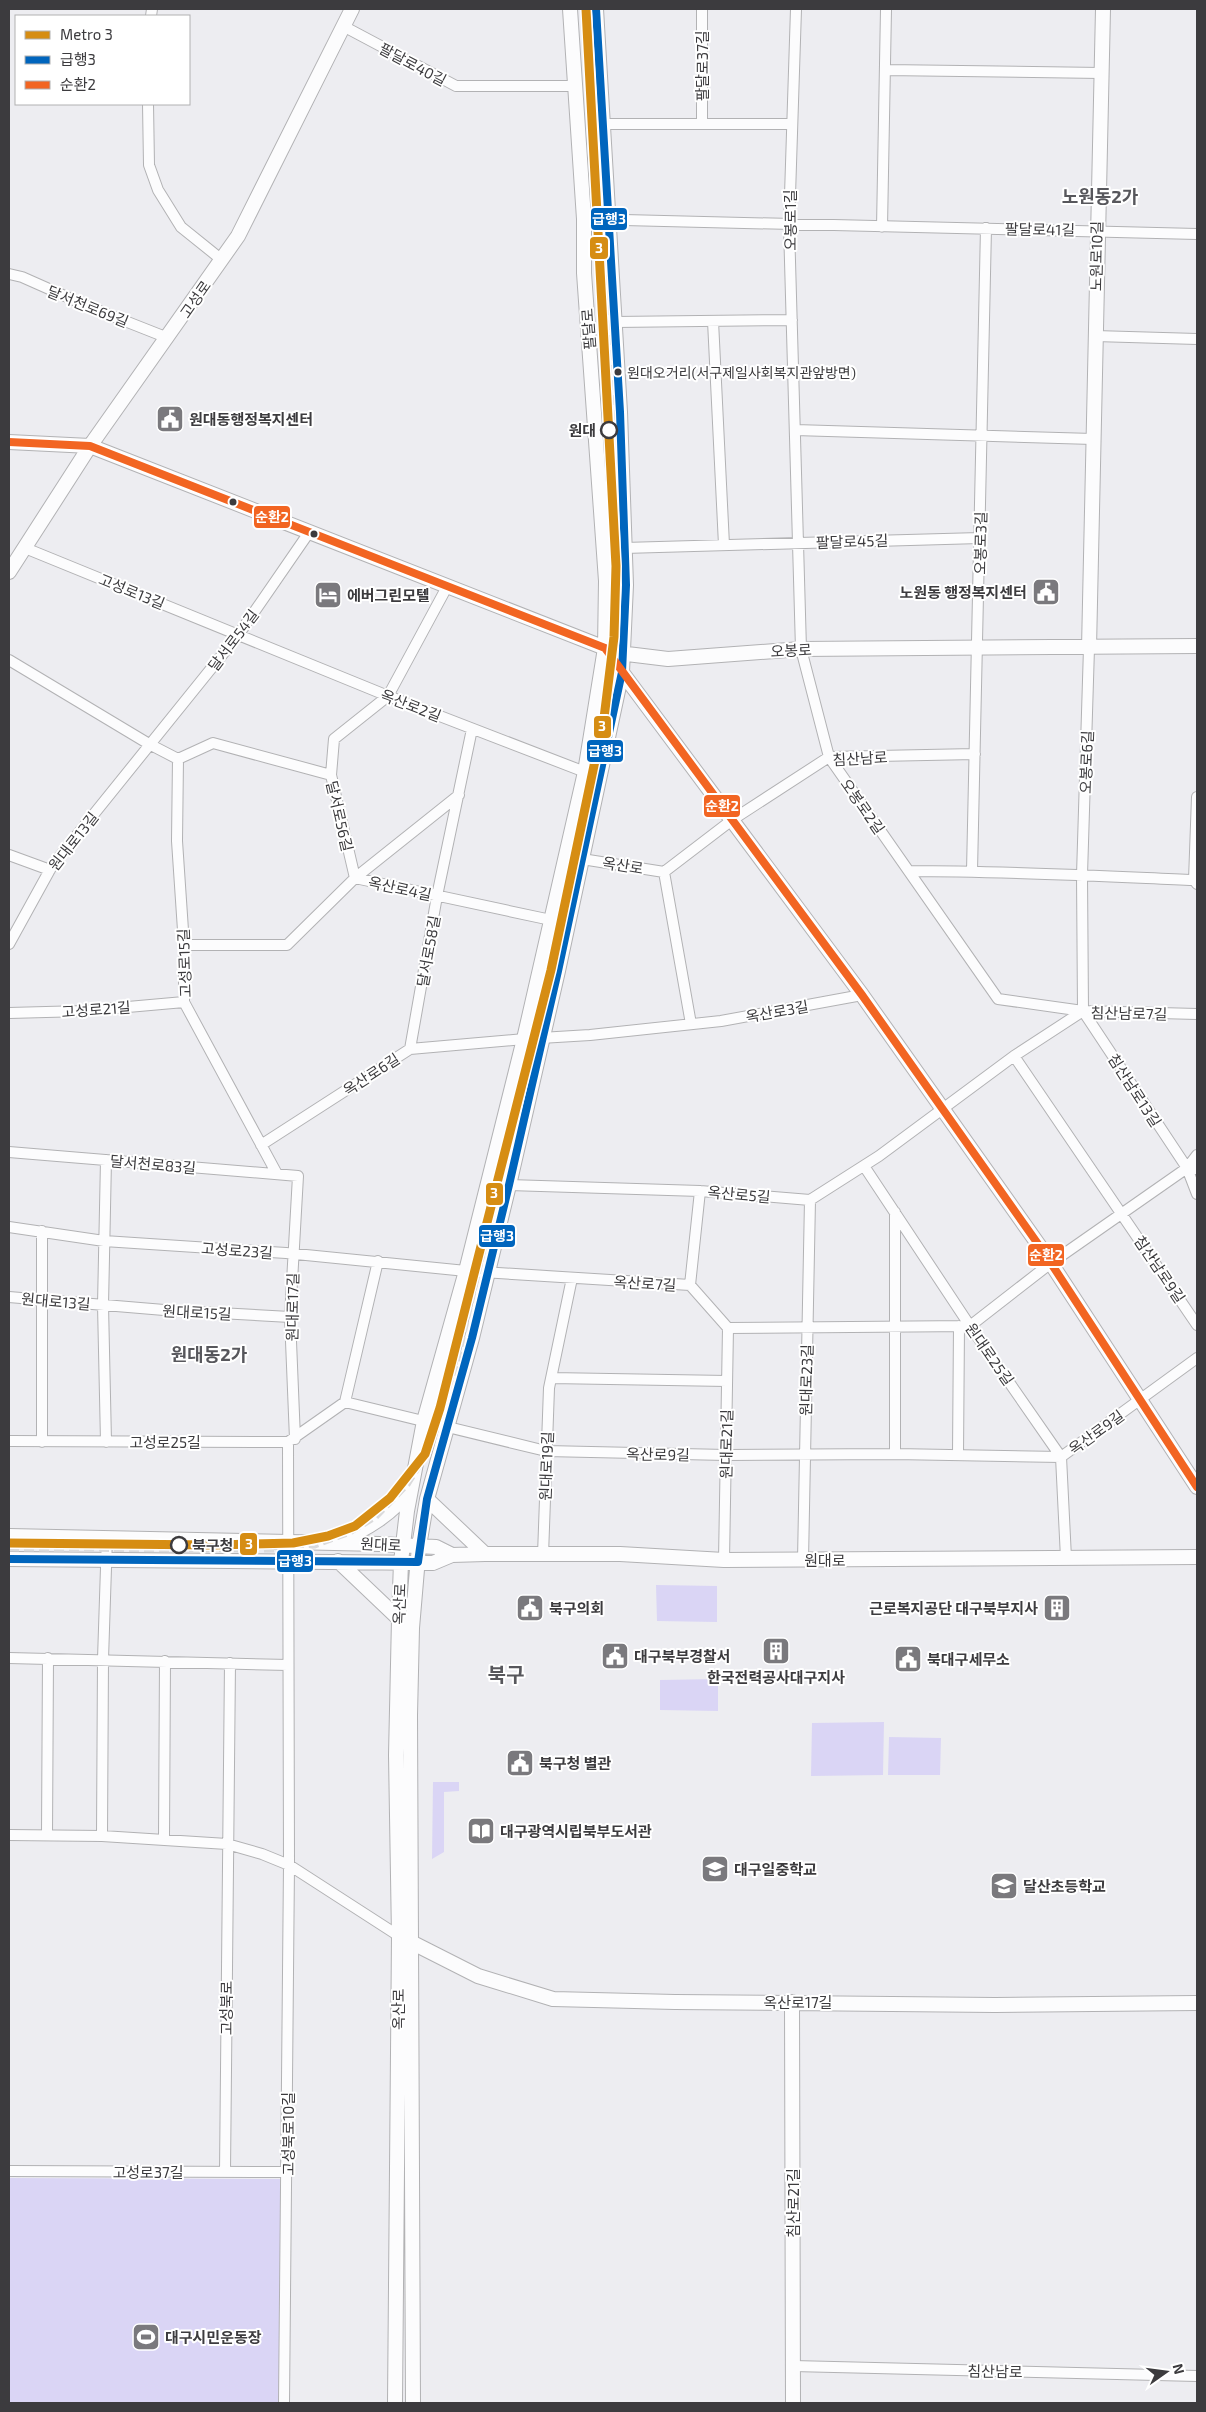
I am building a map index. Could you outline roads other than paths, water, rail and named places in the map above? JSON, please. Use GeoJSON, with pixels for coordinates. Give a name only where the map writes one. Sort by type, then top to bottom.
{"type":"FeatureCollection","features":[{"type":"Feature","properties":{"kind":"main road","name":"고성로"},"geometry":{"type":"LineString","coordinates":[[9,572],[90,446],[168,338],[238,236],[352,9]]}},
{"type":"Feature","properties":{"kind":"main road","name":"팔달로"},"geometry":{"type":"LineString","coordinates":[[570,9],[584,219],[584,273],[606,581],[605,648]]}},
{"type":"Feature","properties":{"kind":"main road","name":"옥산로"},"geometry":{"type":"LineString","coordinates":[[395,2403],[412,1628],[419,1546],[427,1499],[509,1185],[622,672],[626,585],[615,322],[596,9]]}},
{"type":"Feature","properties":{"kind":"main road","name":"노원로10길"},"geometry":{"type":"LineString","coordinates":[[1089,648],[1103,9]]}},
{"type":"Feature","properties":{"kind":"main road","name":"오봉로"},"geometry":{"type":"LineString","coordinates":[[9,442],[90,446],[605,648],[622,653],[668,659],[801,649],[1197,646]]}},
{"type":"Feature","properties":{"kind":"main road","name":"옥산로"},"geometry":{"type":"LineString","coordinates":[[413,2403],[404,1939],[396,1755],[398,1619],[401,1562],[424,1421],[466,1271],[524,1039],[585,772],[605,648]]}},
{"type":"Feature","properties":{"kind":"main road"},"geometry":{"type":"LineString","coordinates":[[605,648],[862,995],[1051,1263],[1197,1487]]}},
{"type":"Feature","properties":{"kind":"main road"},"geometry":{"type":"LineString","coordinates":[[335,1542],[361,1531],[404,1498],[412,1486]]}},
{"type":"Feature","properties":{"kind":"main road"},"geometry":{"type":"LineString","coordinates":[[427,1499],[485,1554]]}},
{"type":"Feature","properties":{"kind":"main road","name":"원대로"},"geometry":{"type":"LineString","coordinates":[[9,1536],[335,1542],[419,1546],[436,1548],[452,1555]]}},
{"type":"Feature","properties":{"kind":"main road","name":"원대로"},"geometry":{"type":"LineString","coordinates":[[9,1558],[338,1560],[433,1563],[452,1555],[485,1554],[620,1554],[724,1560],[1197,1557]]}},
{"type":"Feature","properties":{"kind":"main road"},"geometry":{"type":"LineString","coordinates":[[338,1560],[398,1619]]}},
{"type":"Feature","properties":{"kind":"main road","name":"옥산로17길"},"geometry":{"type":"LineString","coordinates":[[404,1939],[478,1976],[554,1999],[995,2005],[1197,2003]]}},
{"type":"Feature","properties":{"kind":"main road","name":"침산로21길"},"geometry":{"type":"LineString","coordinates":[[792,2002],[793,2403]]}},
{"type":"Feature","properties":{"kind":"street","name":"팔달로37길"},"geometry":{"type":"LineString","coordinates":[[702,9],[702,124]]}},
{"type":"Feature","properties":{"kind":"street","name":"오봉로1길"},"geometry":{"type":"LineString","coordinates":[[796,9],[789,226],[801,649]]}},
{"type":"Feature","properties":{"kind":"street"},"geometry":{"type":"LineString","coordinates":[[882,227],[886,9]]}},
{"type":"Feature","properties":{"kind":"street","name":"팔달로40길"},"geometry":{"type":"LineString","coordinates":[[343,26],[456,86],[576,86]]}},
{"type":"Feature","properties":{"kind":"street"},"geometry":{"type":"LineString","coordinates":[[885,70],[1101,73]]}},
{"type":"Feature","properties":{"kind":"street"},"geometry":{"type":"LineString","coordinates":[[148,105],[149,165],[158,190],[181,227],[222,260]]}},
{"type":"Feature","properties":{"kind":"street"},"geometry":{"type":"LineString","coordinates":[[604,124],[792,124]]}},
{"type":"Feature","properties":{"kind":"street","name":"팔달로41길"},"geometry":{"type":"LineString","coordinates":[[584,219],[789,226],[1097,230],[1197,234]]}},
{"type":"Feature","properties":{"kind":"street","name":"오봉로3길"},"geometry":{"type":"LineString","coordinates":[[978,649],[986,228]]}},
{"type":"Feature","properties":{"kind":"street","name":"달서천로69길"},"geometry":{"type":"LineString","coordinates":[[9,274],[22,277],[84,305],[168,338]]}},
{"type":"Feature","properties":{"kind":"street","name":"팔달로"},"geometry":{"type":"LineString","coordinates":[[615,322],[792,320]]}},
{"type":"Feature","properties":{"kind":"street"},"geometry":{"type":"LineString","coordinates":[[713,321],[724,545]]}},
{"type":"Feature","properties":{"kind":"street"},"geometry":{"type":"LineString","coordinates":[[1095,336],[1197,339]]}},
{"type":"Feature","properties":{"kind":"street"},"geometry":{"type":"LineString","coordinates":[[795,430],[1093,439]]}},
{"type":"Feature","properties":{"kind":"street","name":"달서로54길"},"geometry":{"type":"LineString","coordinates":[[149,744],[239,634],[310,531]]}},
{"type":"Feature","properties":{"kind":"street","name":"팔달로45길"},"geometry":{"type":"LineString","coordinates":[[624,548],[980,538]]}},
{"type":"Feature","properties":{"kind":"street","name":"고성로13길"},"geometry":{"type":"LineString","coordinates":[[25,548],[239,634]]}},
{"type":"Feature","properties":{"kind":"street","name":"달서로56길"},"geometry":{"type":"LineString","coordinates":[[355,878],[331,775],[334,739],[388,696],[448,585]]}},
{"type":"Feature","properties":{"kind":"street","name":"옥산로2길"},"geometry":{"type":"LineString","coordinates":[[239,634],[388,696],[585,772]]}},
{"type":"Feature","properties":{"kind":"street","name":"오봉로6길"},"geometry":{"type":"LineString","coordinates":[[1083,1012],[1082,875],[1089,648]]}},
{"type":"Feature","properties":{"kind":"street","name":"오봉로2길"},"geometry":{"type":"LineString","coordinates":[[801,649],[829,757],[998,999],[1083,1012]]}},
{"type":"Feature","properties":{"kind":"street"},"geometry":{"type":"LineString","coordinates":[[972,871],[978,649]]}},
{"type":"Feature","properties":{"kind":"street"},"geometry":{"type":"LineString","coordinates":[[9,660],[149,744],[178,759],[213,743],[331,775]]}},
{"type":"Feature","properties":{"kind":"street","name":"달서로58길"},"geometry":{"type":"LineString","coordinates":[[410,1049],[437,896],[472,729]]}},
{"type":"Feature","properties":{"kind":"street","name":"원대로13길"},"geometry":{"type":"LineString","coordinates":[[9,944],[50,870],[149,744]]}},
{"type":"Feature","properties":{"kind":"street","name":"침산남로"},"geometry":{"type":"LineString","coordinates":[[664,872],[732,820],[829,757],[975,754]]}},
{"type":"Feature","properties":{"kind":"street","name":"고성로15길"},"geometry":{"type":"LineString","coordinates":[[178,759],[177,841],[184,945],[184,1002],[277,1174]]}},
{"type":"Feature","properties":{"kind":"street"},"geometry":{"type":"LineString","coordinates":[[355,878],[459,795]]}},
{"type":"Feature","properties":{"kind":"street"},"geometry":{"type":"LineString","coordinates":[[909,872],[972,871],[1196,882],[1197,797]]}},
{"type":"Feature","properties":{"kind":"street"},"geometry":{"type":"LineString","coordinates":[[9,855],[50,870]]}},
{"type":"Feature","properties":{"kind":"street","name":"옥산로"},"geometry":{"type":"LineString","coordinates":[[582,859],[664,872]]}},
{"type":"Feature","properties":{"kind":"street"},"geometry":{"type":"LineString","coordinates":[[664,872],[691,1024]]}},
{"type":"Feature","properties":{"kind":"street","name":"옥산로4길"},"geometry":{"type":"LineString","coordinates":[[184,945],[287,945],[355,878],[551,920]]}},
{"type":"Feature","properties":{"kind":"street","name":"옥산로3길"},"geometry":{"type":"LineString","coordinates":[[524,1039],[590,1036],[721,1021],[862,995]]}},
{"type":"Feature","properties":{"kind":"street","name":"고성로21길"},"geometry":{"type":"LineString","coordinates":[[9,1013],[83,1011],[184,1002]]}},
{"type":"Feature","properties":{"kind":"street","name":"침산남로7길"},"geometry":{"type":"LineString","coordinates":[[943,1110],[1014,1056],[1083,1012],[1197,1014]]}},
{"type":"Feature","properties":{"kind":"street","name":"침산남로13길"},"geometry":{"type":"LineString","coordinates":[[1083,1012],[1192,1168],[1197,1194]]}},
{"type":"Feature","properties":{"kind":"street","name":"옥산로6길"},"geometry":{"type":"LineString","coordinates":[[261,1146],[410,1049],[524,1039]]}},
{"type":"Feature","properties":{"kind":"street"},"geometry":{"type":"LineString","coordinates":[[1014,1056],[1123,1213]]}},
{"type":"Feature","properties":{"kind":"street"},"geometry":{"type":"LineString","coordinates":[[810,1200],[864,1166],[943,1110]]}},
{"type":"Feature","properties":{"kind":"street","name":"달서천로83길"},"geometry":{"type":"LineString","coordinates":[[9,1152],[298,1176]]}},
{"type":"Feature","properties":{"kind":"street"},"geometry":{"type":"LineString","coordinates":[[728,1328],[970,1326],[1051,1263],[1192,1168],[1197,1155]]}},
{"type":"Feature","properties":{"kind":"street"},"geometry":{"type":"LineString","coordinates":[[106,1160],[103,1306],[106,1442]]}},
{"type":"Feature","properties":{"kind":"street","name":"원대로25길"},"geometry":{"type":"LineString","coordinates":[[864,1166],[970,1326],[1061,1457]]}},
{"type":"Feature","properties":{"kind":"street","name":"원대로17길"},"geometry":{"type":"LineString","coordinates":[[291,1440],[290,1317],[298,1176]]}},
{"type":"Feature","properties":{"kind":"street","name":"옥산로5길"},"geometry":{"type":"LineString","coordinates":[[509,1185],[700,1190],[810,1200]]}},
{"type":"Feature","properties":{"kind":"street"},"geometry":{"type":"LineString","coordinates":[[690,1285],[700,1190]]}},
{"type":"Feature","properties":{"kind":"street","name":"원대로23길"},"geometry":{"type":"LineString","coordinates":[[803,1560],[810,1200]]}},
{"type":"Feature","properties":{"kind":"street"},"geometry":{"type":"LineString","coordinates":[[895,1211],[895,1454]]}},
{"type":"Feature","properties":{"kind":"street","name":"침산남로9길"},"geometry":{"type":"LineString","coordinates":[[1123,1213],[1197,1325]]}},
{"type":"Feature","properties":{"kind":"street","name":"고성로23길"},"geometry":{"type":"LineString","coordinates":[[9,1226],[104,1241],[294,1254],[466,1271]]}},
{"type":"Feature","properties":{"kind":"street"},"geometry":{"type":"LineString","coordinates":[[42,1232],[42,1442]]}},
{"type":"Feature","properties":{"kind":"street"},"geometry":{"type":"LineString","coordinates":[[289,1866],[288,1540],[291,1440],[345,1402],[378,1261]]}},
{"type":"Feature","properties":{"kind":"street","name":"옥산로7길"},"geometry":{"type":"LineString","coordinates":[[466,1271],[690,1285],[728,1328]]}},
{"type":"Feature","properties":{"kind":"street","name":"원대로19길"},"geometry":{"type":"LineString","coordinates":[[543,1555],[546,1451],[551,1378],[572,1278]]}},
{"type":"Feature","properties":{"kind":"street","name":"원대로13길"},"geometry":{"type":"LineString","coordinates":[[9,1298],[103,1306]]}},
{"type":"Feature","properties":{"kind":"street","name":"원대로15길"},"geometry":{"type":"LineString","coordinates":[[103,1306],[290,1317]]}},
{"type":"Feature","properties":{"kind":"street"},"geometry":{"type":"LineString","coordinates":[[958,1454],[959,1326]]}},
{"type":"Feature","properties":{"kind":"street","name":"원대로21길"},"geometry":{"type":"LineString","coordinates":[[724,1560],[728,1328]]}},
{"type":"Feature","properties":{"kind":"street"},"geometry":{"type":"LineString","coordinates":[[1140,1400],[1197,1358]]}},
{"type":"Feature","properties":{"kind":"street"},"geometry":{"type":"LineString","coordinates":[[551,1378],[727,1381]]}},
{"type":"Feature","properties":{"kind":"street","name":"옥산로9길"},"geometry":{"type":"LineString","coordinates":[[424,1421],[546,1451],[726,1455],[958,1454],[1061,1457],[1140,1400]]}},
{"type":"Feature","properties":{"kind":"street"},"geometry":{"type":"LineString","coordinates":[[345,1402],[424,1421]]}},
{"type":"Feature","properties":{"kind":"street","name":"고성로25길"},"geometry":{"type":"LineString","coordinates":[[9,1441],[291,1440]]}},
{"type":"Feature","properties":{"kind":"street"},"geometry":{"type":"LineString","coordinates":[[1061,1457],[1066,1558]]}},
{"type":"Feature","properties":{"kind":"street"},"geometry":{"type":"LineString","coordinates":[[102,1836],[103,1659],[107,1537]]}},
{"type":"Feature","properties":{"kind":"street"},"geometry":{"type":"LineString","coordinates":[[9,1658],[288,1665]]}},
{"type":"Feature","properties":{"kind":"street"},"geometry":{"type":"LineString","coordinates":[[47,1835],[48,1658]]}},
{"type":"Feature","properties":{"kind":"street"},"geometry":{"type":"LineString","coordinates":[[164,1838],[165,1661]]}},
{"type":"Feature","properties":{"kind":"street","name":"고성북로"},"geometry":{"type":"LineString","coordinates":[[225,2172],[230,1663]]}},
{"type":"Feature","properties":{"kind":"street"},"geometry":{"type":"LineString","coordinates":[[9,1835],[164,1838],[227,1844],[262,1854],[289,1866],[404,1939]]}},
{"type":"Feature","properties":{"kind":"street","name":"고성북로10길"},"geometry":{"type":"LineString","coordinates":[[284,2403],[288,2172],[289,1866]]}},
{"type":"Feature","properties":{"kind":"street","name":"고성로37길"},"geometry":{"type":"LineString","coordinates":[[9,2171],[288,2172]]}},
{"type":"Feature","properties":{"kind":"street","name":"침산남로"},"geometry":{"type":"LineString","coordinates":[[793,2366],[1197,2376]]}},
{"type":"Feature","properties":{"kind":"railway"},"geometry":{"type":"LineString","coordinates":[[9,1550],[274,1551],[315,1547],[350,1534],[377,1518],[409,1485],[429,1453],[459,1359],[604,748],[615,689],[621,640],[623,578],[616,421],[590,9]]}},
{"type":"Feature","properties":{"kind":"metro line","name":"3"},"geometry":{"type":"LineString","coordinates":[[9,1543],[213,1545],[293,1543],[328,1536],[355,1526],[390,1498],[425,1454],[440,1408],[551,970],[604,718],[614,637],[616,566],[586,9]]}},
{"type":"Feature","properties":{"kind":"place","name":"원대오거리(서구제일사회복지관앞방면)"},"geometry":{"type":"Point","coordinates":[618,372]}},
{"type":"Feature","properties":{"kind":"place","name":"원대동행정복지센터"},"geometry":{"type":"Point","coordinates":[170,419]}},
{"type":"Feature","properties":{"kind":"place","name":"원대"},"geometry":{"type":"Point","coordinates":[609,430]}},
{"type":"Feature","properties":{"kind":"place","name":"노원동 행정복지센터"},"geometry":{"type":"Point","coordinates":[1046,592]}},
{"type":"Feature","properties":{"kind":"place","name":"에버그린모텔"},"geometry":{"type":"Point","coordinates":[328,595]}},
{"type":"Feature","properties":{"kind":"place","name":"북구청"},"geometry":{"type":"Point","coordinates":[179,1545]}},
{"type":"Feature","properties":{"kind":"place","name":"북구의회"},"geometry":{"type":"Point","coordinates":[530,1608]}},
{"type":"Feature","properties":{"kind":"place","name":"근로복지공단 대구북부지사"},"geometry":{"type":"Point","coordinates":[1057,1608]}},
{"type":"Feature","properties":{"kind":"place","name":"한국전력공사대구지사"},"geometry":{"type":"Point","coordinates":[776,1651]}},
{"type":"Feature","properties":{"kind":"place","name":"대구북부경찰서"},"geometry":{"type":"Point","coordinates":[615,1656]}},
{"type":"Feature","properties":{"kind":"place","name":"북대구세무소"},"geometry":{"type":"Point","coordinates":[908,1659]}},
{"type":"Feature","properties":{"kind":"place","name":"북구청 별관"},"geometry":{"type":"Point","coordinates":[520,1763]}},
{"type":"Feature","properties":{"kind":"place","name":"대구광역시립북부도서관"},"geometry":{"type":"Point","coordinates":[481,1831]}},
{"type":"Feature","properties":{"kind":"place","name":"대구일중학교"},"geometry":{"type":"Point","coordinates":[715,1869]}},
{"type":"Feature","properties":{"kind":"place","name":"달산초등학교"},"geometry":{"type":"Point","coordinates":[1004,1886]}},
{"type":"Feature","properties":{"kind":"place","name":"대구시민운동장"},"geometry":{"type":"Point","coordinates":[146,2337]}},
{"type":"Feature","properties":{"kind":"district","name":"노원동2가"},"geometry":{"type":"Point","coordinates":[1100,196]}},
{"type":"Feature","properties":{"kind":"district","name":"원대동2가"},"geometry":{"type":"Point","coordinates":[209,1354]}},
{"type":"Feature","properties":{"kind":"district","name":"북구"},"geometry":{"type":"Point","coordinates":[506,1674]}}]}
